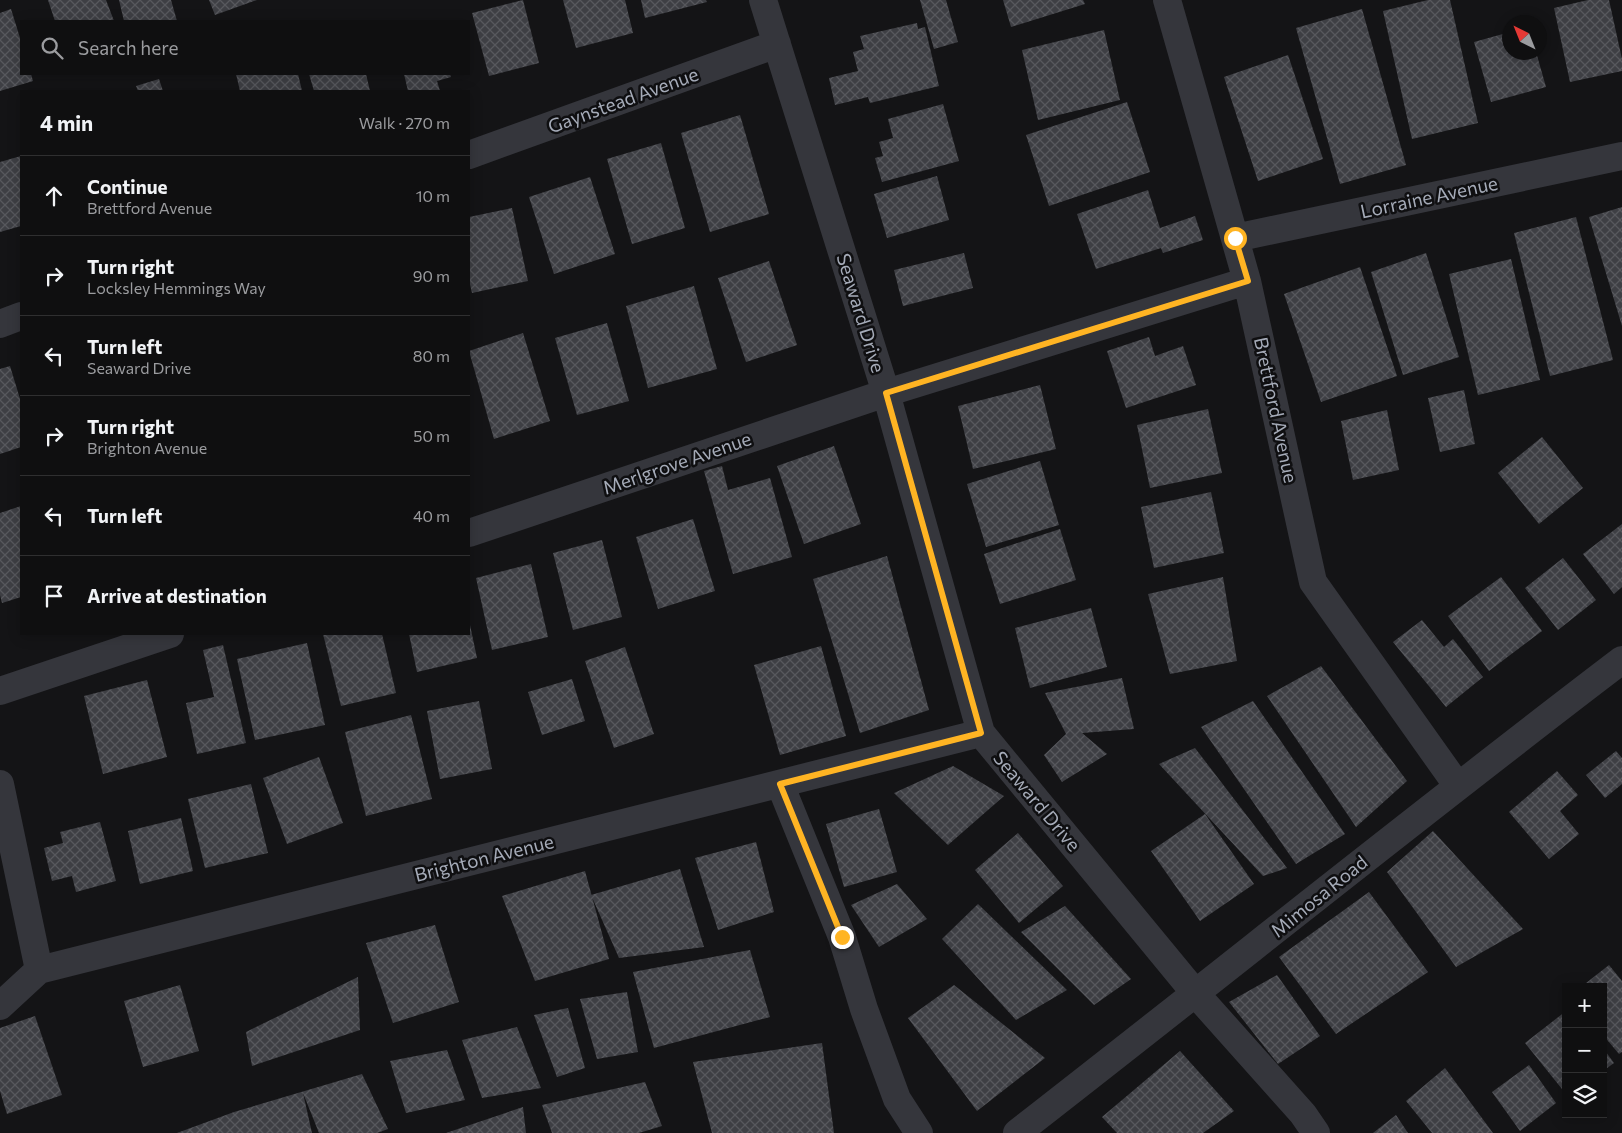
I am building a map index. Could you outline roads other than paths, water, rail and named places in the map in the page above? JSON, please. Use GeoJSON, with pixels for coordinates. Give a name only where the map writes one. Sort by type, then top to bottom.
{"type":"FeatureCollection","features":[{"type":"Feature","properties":{"kind":"street","name":"Seaward Drive"},"geometry":{"type":"LineString","coordinates":[[763,0],[886,393],[981,733],[1196,994],[1303,1114],[1316,1133]]}},
{"type":"Feature","properties":{"kind":"street","name":"Brettford Avenue"},"geometry":{"type":"LineString","coordinates":[[1167,0],[1248,281],[1314,582],[1457,785]]}},
{"type":"Feature","properties":{"kind":"street","name":"Gaynstead Avenue"},"geometry":{"type":"LineString","coordinates":[[470,156],[777,44]]}},
{"type":"Feature","properties":{"kind":"street","name":"Lorraine Avenue"},"geometry":{"type":"LineString","coordinates":[[1235,238],[1622,156]]}},
{"type":"Feature","properties":{"kind":"street","name":"Merlgrove Avenue"},"geometry":{"type":"LineString","coordinates":[[470,534],[886,393],[1248,281]]}},
{"type":"Feature","properties":{"kind":"street"},"geometry":{"type":"LineString","coordinates":[[0,324],[20,316]]}},
{"type":"Feature","properties":{"kind":"street"},"geometry":{"type":"LineString","coordinates":[[0,691],[167,635]]}},
{"type":"Feature","properties":{"kind":"street","name":"Mimosa Road"},"geometry":{"type":"LineString","coordinates":[[1017,1133],[1196,994],[1457,785],[1622,660]]}},
{"type":"Feature","properties":{"kind":"street","name":"Brighton Avenue"},"geometry":{"type":"LineString","coordinates":[[0,1006],[39,970],[981,733]]}},
{"type":"Feature","properties":{"kind":"street"},"geometry":{"type":"LineString","coordinates":[[0,784],[39,970]]}},
{"type":"Feature","properties":{"kind":"street"},"geometry":{"type":"LineString","coordinates":[[780,784],[842,937],[864,1008],[897,1099],[919,1133]]}}]}
